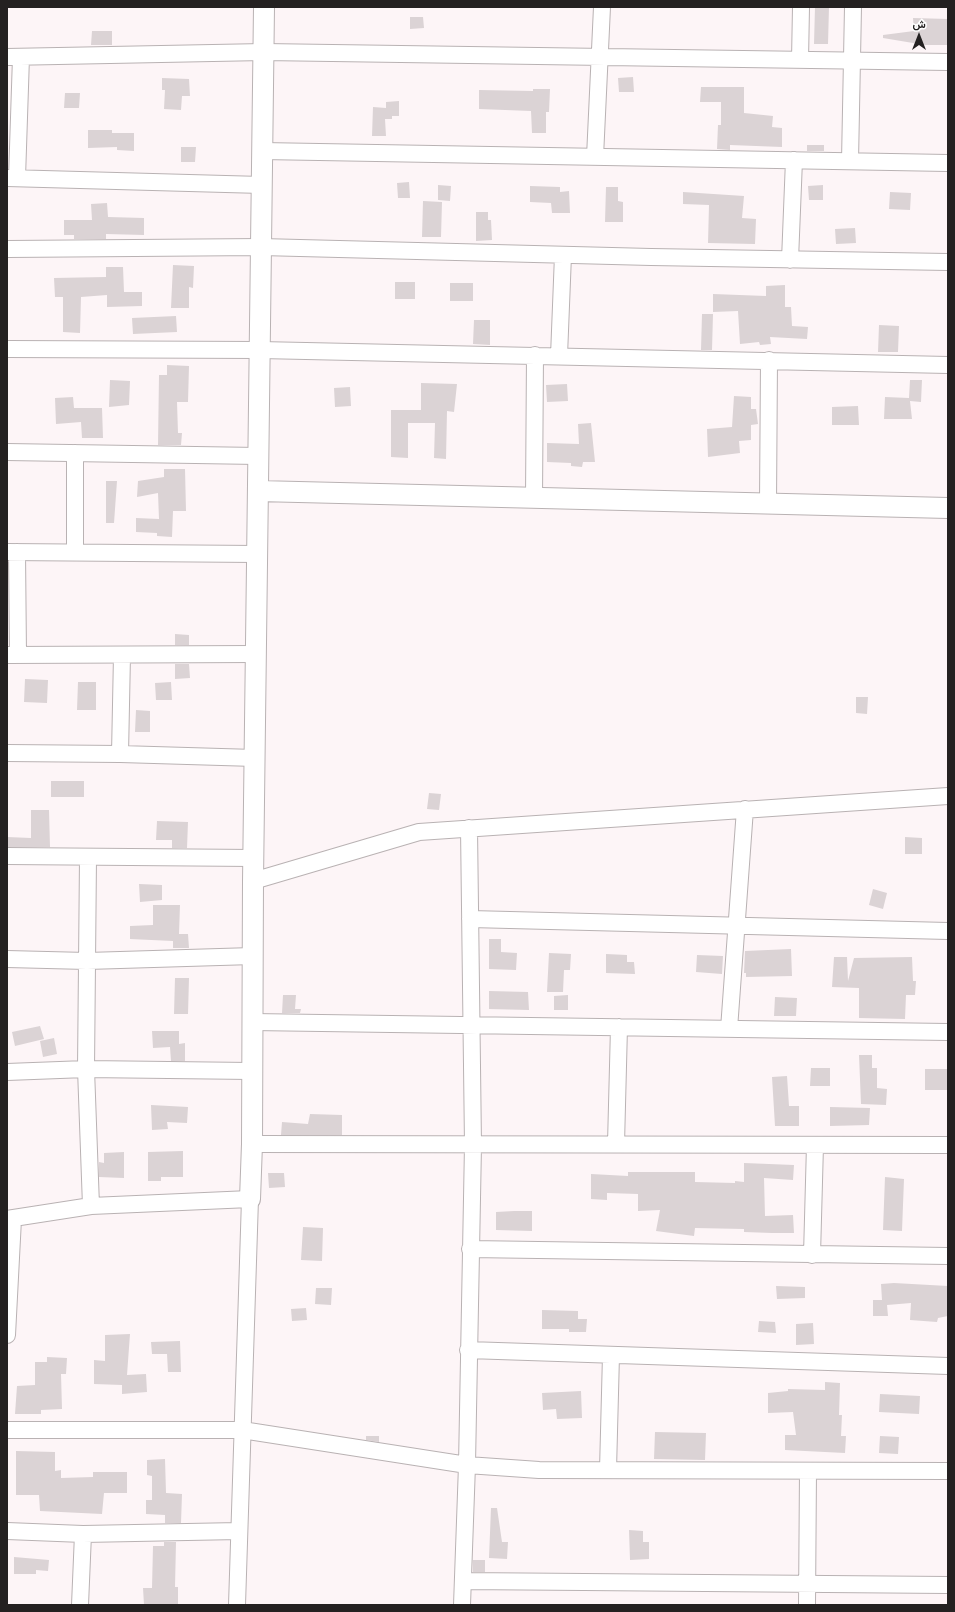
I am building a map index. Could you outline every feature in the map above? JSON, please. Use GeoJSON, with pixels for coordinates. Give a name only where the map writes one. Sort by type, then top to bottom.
{"type":"FeatureCollection","features":[{"type":"Feature","properties":{"kind":"street"},"geometry":{"type":"LineString","coordinates":[[237,1605],[252,1144],[251,1071],[253,881],[264,7]]}},
{"type":"Feature","properties":{"kind":"street"},"geometry":{"type":"LineString","coordinates":[[596,157],[602,7]]}},
{"type":"Feature","properties":{"kind":"street"},"geometry":{"type":"LineString","coordinates":[[800,60],[801,7]]}},
{"type":"Feature","properties":{"kind":"street"},"geometry":{"type":"LineString","coordinates":[[850,161],[853,7]]}},
{"type":"Feature","properties":{"kind":"street"},"geometry":{"type":"LineString","coordinates":[[262,185],[12,178],[14,57],[264,52],[948,62]]}},
{"type":"Feature","properties":{"kind":"street"},"geometry":{"type":"LineString","coordinates":[[262,151],[948,163]]}},
{"type":"Feature","properties":{"kind":"street"},"geometry":{"type":"LineString","coordinates":[[790,260],[794,160]]}},
{"type":"Feature","properties":{"kind":"street"},"geometry":{"type":"LineString","coordinates":[[7,249],[261,247],[790,260],[948,262]]}},
{"type":"Feature","properties":{"kind":"street"},"geometry":{"type":"LineString","coordinates":[[559,356],[563,255]]}},
{"type":"Feature","properties":{"kind":"street"},"geometry":{"type":"LineString","coordinates":[[7,349],[260,350],[948,365]]}},
{"type":"Feature","properties":{"kind":"street"},"geometry":{"type":"LineString","coordinates":[[534,498],[535,355]]}},
{"type":"Feature","properties":{"kind":"street"},"geometry":{"type":"LineString","coordinates":[[768,503],[769,360]]}},
{"type":"Feature","properties":{"kind":"street"},"geometry":{"type":"LineString","coordinates":[[7,452],[258,456]]}},
{"type":"Feature","properties":{"kind":"street"},"geometry":{"type":"LineString","coordinates":[[75,452],[75,552]]}},
{"type":"Feature","properties":{"kind":"street"},"geometry":{"type":"LineString","coordinates":[[258,491],[948,508]]}},
{"type":"Feature","properties":{"kind":"street"},"geometry":{"type":"LineString","coordinates":[[256,654],[12,655],[12,552],[257,554]]}},
{"type":"Feature","properties":{"kind":"street"},"geometry":{"type":"LineString","coordinates":[[120,754],[122,655]]}},
{"type":"Feature","properties":{"kind":"street"},"geometry":{"type":"LineString","coordinates":[[7,753],[120,754],[255,758]]}},
{"type":"Feature","properties":{"kind":"street"},"geometry":{"type":"LineString","coordinates":[[253,881],[419,832],[948,796]]}},
{"type":"Feature","properties":{"kind":"street"},"geometry":{"type":"LineString","coordinates":[[729,1029],[745,810]]}},
{"type":"Feature","properties":{"kind":"street"},"geometry":{"type":"LineString","coordinates":[[462,1605],[467,1465],[472,1145],[470,828]]}},
{"type":"Feature","properties":{"kind":"street"},"geometry":{"type":"LineString","coordinates":[[7,856],[88,858],[254,858]]}},
{"type":"Feature","properties":{"kind":"street"},"geometry":{"type":"LineString","coordinates":[[88,858],[86,1069],[91,1206]]}},
{"type":"Feature","properties":{"kind":"street"},"geometry":{"type":"LineString","coordinates":[[470,919],[948,931]]}},
{"type":"Feature","properties":{"kind":"street"},"geometry":{"type":"LineString","coordinates":[[7,959],[87,961],[253,956]]}},
{"type":"Feature","properties":{"kind":"street"},"geometry":{"type":"LineString","coordinates":[[252,1022],[948,1032]]}},
{"type":"Feature","properties":{"kind":"street"},"geometry":{"type":"LineString","coordinates":[[616,1144],[619,1027]]}},
{"type":"Feature","properties":{"kind":"street"},"geometry":{"type":"LineString","coordinates":[[7,1072],[86,1069],[251,1071]]}},
{"type":"Feature","properties":{"kind":"street"},"geometry":{"type":"LineString","coordinates":[[252,1144],[948,1145]]}},
{"type":"Feature","properties":{"kind":"street"},"geometry":{"type":"LineString","coordinates":[[812,1255],[815,1145]]}},
{"type":"Feature","properties":{"kind":"street"},"geometry":{"type":"LineString","coordinates":[[7,1335],[10,1219],[91,1206],[250,1199]]}},
{"type":"Feature","properties":{"kind":"street"},"geometry":{"type":"LineString","coordinates":[[470,1250],[948,1256]]}},
{"type":"Feature","properties":{"kind":"street"},"geometry":{"type":"LineString","coordinates":[[468,1350],[948,1366]]}},
{"type":"Feature","properties":{"kind":"street"},"geometry":{"type":"LineString","coordinates":[[608,1470],[611,1355]]}},
{"type":"Feature","properties":{"kind":"street"},"geometry":{"type":"LineString","coordinates":[[7,1430],[242,1430],[467,1465],[539,1470],[948,1471]]}},
{"type":"Feature","properties":{"kind":"street"},"geometry":{"type":"LineString","coordinates":[[807,1605],[808,1471]]}},
{"type":"Feature","properties":{"kind":"street"},"geometry":{"type":"LineString","coordinates":[[7,1531],[83,1534],[240,1531]]}},
{"type":"Feature","properties":{"kind":"street"},"geometry":{"type":"LineString","coordinates":[[80,1605],[83,1534]]}},
{"type":"Feature","properties":{"kind":"street"},"geometry":{"type":"LineString","coordinates":[[463,1581],[948,1586]]}},
{"type":"Feature","properties":{"kind":"building"},"geometry":{"type":"Polygon","coordinates":[[[815,7],[829,7],[828,44],[814,44],[815,7]]]}},
{"type":"Feature","properties":{"kind":"building"},"geometry":{"type":"Polygon","coordinates":[[[410,17],[423,17],[424,28],[410,29],[410,17]]]}},
{"type":"Feature","properties":{"kind":"building"},"geometry":{"type":"Polygon","coordinates":[[[913,18],[948,19],[947,45],[925,45],[883,38],[883,35],[914,31],[913,18]]]}},
{"type":"Feature","properties":{"kind":"building"},"geometry":{"type":"Polygon","coordinates":[[[92,31],[112,31],[112,45],[91,45],[92,31]]]}},
{"type":"Feature","properties":{"kind":"building"},"geometry":{"type":"Polygon","coordinates":[[[633,77],[634,92],[619,92],[618,78],[633,77]]]}},
{"type":"Feature","properties":{"kind":"building"},"geometry":{"type":"Polygon","coordinates":[[[162,78],[189,79],[190,96],[182,96],[181,110],[164,109],[165,90],[162,90],[162,78]]]}},
{"type":"Feature","properties":{"kind":"building"},"geometry":{"type":"Polygon","coordinates":[[[701,87],[744,87],[744,113],[773,116],[772,127],[782,128],[782,147],[730,145],[730,150],[717,149],[718,125],[721,125],[721,102],[700,102],[701,87]]]}},
{"type":"Feature","properties":{"kind":"building"},"geometry":{"type":"Polygon","coordinates":[[[533,89],[550,89],[549,112],[546,112],[546,133],[532,133],[531,111],[479,109],[479,90],[533,91],[533,89]]]}},
{"type":"Feature","properties":{"kind":"building"},"geometry":{"type":"Polygon","coordinates":[[[65,93],[80,93],[79,108],[64,108],[65,93]]]}},
{"type":"Feature","properties":{"kind":"building"},"geometry":{"type":"Polygon","coordinates":[[[399,101],[399,116],[392,116],[392,119],[385,119],[386,136],[372,136],[373,107],[386,108],[386,102],[399,101]]]}},
{"type":"Feature","properties":{"kind":"building"},"geometry":{"type":"Polygon","coordinates":[[[88,130],[112,130],[112,133],[134,133],[134,151],[117,150],[117,147],[88,148],[88,130]]]}},
{"type":"Feature","properties":{"kind":"building"},"geometry":{"type":"Polygon","coordinates":[[[807,145],[824,145],[824,151],[807,151],[807,145]]]}},
{"type":"Feature","properties":{"kind":"building"},"geometry":{"type":"Polygon","coordinates":[[[181,147],[196,147],[195,162],[181,162],[181,147]]]}},
{"type":"Feature","properties":{"kind":"building"},"geometry":{"type":"Polygon","coordinates":[[[409,182],[410,198],[398,198],[397,183],[409,182]]]}},
{"type":"Feature","properties":{"kind":"building"},"geometry":{"type":"Polygon","coordinates":[[[438,185],[451,186],[450,201],[438,200],[438,185]]]}},
{"type":"Feature","properties":{"kind":"building"},"geometry":{"type":"Polygon","coordinates":[[[823,185],[823,200],[809,200],[808,186],[823,185]]]}},
{"type":"Feature","properties":{"kind":"building"},"geometry":{"type":"Polygon","coordinates":[[[530,186],[560,187],[560,192],[569,191],[570,213],[552,213],[551,203],[530,202],[530,186]]]}},
{"type":"Feature","properties":{"kind":"building"},"geometry":{"type":"Polygon","coordinates":[[[606,187],[618,187],[618,201],[623,202],[623,222],[605,222],[606,187]]]}},
{"type":"Feature","properties":{"kind":"building"},"geometry":{"type":"Polygon","coordinates":[[[683,192],[744,196],[742,218],[756,219],[755,244],[708,243],[709,205],[683,204],[683,192]]]}},
{"type":"Feature","properties":{"kind":"building"},"geometry":{"type":"Polygon","coordinates":[[[890,192],[911,193],[910,210],[889,209],[890,192]]]}},
{"type":"Feature","properties":{"kind":"building"},"geometry":{"type":"Polygon","coordinates":[[[423,201],[442,202],[441,237],[422,237],[423,201]]]}},
{"type":"Feature","properties":{"kind":"building"},"geometry":{"type":"Polygon","coordinates":[[[107,203],[108,217],[144,218],[144,235],[106,234],[106,239],[74,239],[74,235],[64,235],[64,220],[92,220],[91,204],[107,203]]]}},
{"type":"Feature","properties":{"kind":"building"},"geometry":{"type":"Polygon","coordinates":[[[476,212],[488,212],[488,220],[491,220],[492,240],[476,241],[476,212]]]}},
{"type":"Feature","properties":{"kind":"building"},"geometry":{"type":"Polygon","coordinates":[[[855,228],[856,243],[836,244],[835,229],[855,228]]]}},
{"type":"Feature","properties":{"kind":"building"},"geometry":{"type":"Polygon","coordinates":[[[173,265],[194,266],[193,288],[189,287],[189,308],[171,308],[173,265]]]}},
{"type":"Feature","properties":{"kind":"building"},"geometry":{"type":"Polygon","coordinates":[[[106,267],[123,267],[124,292],[142,292],[142,306],[107,307],[107,295],[81,297],[80,333],[63,332],[63,297],[55,297],[54,278],[106,277],[106,267]]]}},
{"type":"Feature","properties":{"kind":"building"},"geometry":{"type":"Polygon","coordinates":[[[395,282],[415,282],[415,299],[395,299],[395,282]]]}},
{"type":"Feature","properties":{"kind":"building"},"geometry":{"type":"Polygon","coordinates":[[[450,283],[473,283],[473,301],[450,301],[450,283]]]}},
{"type":"Feature","properties":{"kind":"building"},"geometry":{"type":"Polygon","coordinates":[[[785,285],[785,307],[791,307],[792,326],[808,327],[807,339],[770,337],[771,344],[760,345],[759,342],[740,344],[738,311],[713,312],[713,294],[766,296],[766,286],[785,285]]]}},
{"type":"Feature","properties":{"kind":"building"},"geometry":{"type":"Polygon","coordinates":[[[702,314],[713,314],[712,350],[701,350],[702,314]]]}},
{"type":"Feature","properties":{"kind":"building"},"geometry":{"type":"Polygon","coordinates":[[[176,316],[177,332],[133,334],[132,318],[176,316]]]}},
{"type":"Feature","properties":{"kind":"building"},"geometry":{"type":"Polygon","coordinates":[[[474,320],[490,320],[490,345],[473,344],[474,320]]]}},
{"type":"Feature","properties":{"kind":"building"},"geometry":{"type":"Polygon","coordinates":[[[879,325],[899,326],[898,352],[878,352],[879,325]]]}},
{"type":"Feature","properties":{"kind":"building"},"geometry":{"type":"Polygon","coordinates":[[[167,365],[189,366],[188,402],[177,402],[178,433],[182,433],[181,445],[158,445],[159,375],[167,375],[167,365]]]}},
{"type":"Feature","properties":{"kind":"building"},"geometry":{"type":"Polygon","coordinates":[[[110,380],[130,381],[129,405],[109,407],[110,380]]]}},
{"type":"Feature","properties":{"kind":"building"},"geometry":{"type":"Polygon","coordinates":[[[910,380],[922,380],[921,402],[910,401],[912,419],[884,419],[885,397],[909,398],[910,380]]]}},
{"type":"Feature","properties":{"kind":"building"},"geometry":{"type":"Polygon","coordinates":[[[421,383],[457,384],[454,412],[447,411],[446,459],[434,458],[435,423],[408,423],[408,458],[391,457],[391,410],[421,410],[421,383]]]}},
{"type":"Feature","properties":{"kind":"building"},"geometry":{"type":"Polygon","coordinates":[[[567,384],[568,401],[547,402],[546,385],[567,384]]]}},
{"type":"Feature","properties":{"kind":"building"},"geometry":{"type":"Polygon","coordinates":[[[350,387],[351,406],[335,407],[334,388],[350,387]]]}},
{"type":"Feature","properties":{"kind":"building"},"geometry":{"type":"Polygon","coordinates":[[[734,396],[751,397],[751,409],[756,409],[758,424],[751,425],[751,440],[739,441],[740,453],[708,457],[707,429],[732,427],[734,396]]]}},
{"type":"Feature","properties":{"kind":"building"},"geometry":{"type":"Polygon","coordinates":[[[73,397],[74,408],[102,408],[103,438],[82,438],[81,422],[56,424],[55,398],[73,397]]]}},
{"type":"Feature","properties":{"kind":"building"},"geometry":{"type":"Polygon","coordinates":[[[858,406],[859,425],[832,425],[832,407],[858,406]]]}},
{"type":"Feature","properties":{"kind":"building"},"geometry":{"type":"Polygon","coordinates":[[[591,423],[595,462],[583,462],[582,467],[571,466],[571,463],[547,462],[547,443],[579,444],[578,424],[591,423]]]}},
{"type":"Feature","properties":{"kind":"building"},"geometry":{"type":"Polygon","coordinates":[[[164,469],[185,469],[186,511],[173,511],[172,537],[157,536],[157,533],[136,532],[136,518],[159,519],[158,493],[137,497],[138,481],[164,477],[164,469]]]}},
{"type":"Feature","properties":{"kind":"building"},"geometry":{"type":"Polygon","coordinates":[[[106,481],[117,481],[114,523],[106,523],[106,481]]]}},
{"type":"Feature","properties":{"kind":"building"},"geometry":{"type":"Polygon","coordinates":[[[175,634],[189,635],[189,645],[175,645],[175,634]]]}},
{"type":"Feature","properties":{"kind":"building"},"geometry":{"type":"Polygon","coordinates":[[[175,664],[189,664],[190,678],[175,679],[175,664]]]}},
{"type":"Feature","properties":{"kind":"building"},"geometry":{"type":"Polygon","coordinates":[[[25,679],[48,680],[47,703],[24,702],[25,679]]]}},
{"type":"Feature","properties":{"kind":"building"},"geometry":{"type":"Polygon","coordinates":[[[78,682],[96,682],[96,710],[77,710],[78,682]]]}},
{"type":"Feature","properties":{"kind":"building"},"geometry":{"type":"Polygon","coordinates":[[[171,682],[172,700],[156,700],[155,683],[171,682]]]}},
{"type":"Feature","properties":{"kind":"building"},"geometry":{"type":"Polygon","coordinates":[[[856,697],[868,697],[867,714],[856,713],[856,697]]]}},
{"type":"Feature","properties":{"kind":"building"},"geometry":{"type":"Polygon","coordinates":[[[136,710],[150,711],[150,732],[135,732],[136,710]]]}},
{"type":"Feature","properties":{"kind":"building"},"geometry":{"type":"Polygon","coordinates":[[[51,781],[84,781],[84,797],[51,797],[51,781]]]}},
{"type":"Feature","properties":{"kind":"building"},"geometry":{"type":"Polygon","coordinates":[[[429,793],[441,794],[439,810],[427,809],[429,793]]]}},
{"type":"Feature","properties":{"kind":"building"},"geometry":{"type":"Polygon","coordinates":[[[31,810],[49,810],[50,847],[7,847],[7,837],[31,838],[31,810]]]}},
{"type":"Feature","properties":{"kind":"building"},"geometry":{"type":"Polygon","coordinates":[[[157,821],[188,822],[187,848],[172,848],[172,840],[156,840],[157,821]]]}},
{"type":"Feature","properties":{"kind":"building"},"geometry":{"type":"Polygon","coordinates":[[[905,837],[922,838],[922,854],[905,854],[905,837]]]}},
{"type":"Feature","properties":{"kind":"building"},"geometry":{"type":"Polygon","coordinates":[[[139,884],[162,885],[162,900],[140,902],[139,884]]]}},
{"type":"Feature","properties":{"kind":"building"},"geometry":{"type":"Polygon","coordinates":[[[873,889],[887,893],[883,909],[869,905],[873,889]]]}},
{"type":"Feature","properties":{"kind":"building"},"geometry":{"type":"Polygon","coordinates":[[[153,905],[180,905],[179,934],[188,934],[189,948],[173,948],[173,941],[130,939],[130,926],[153,925],[153,905]]]}},
{"type":"Feature","properties":{"kind":"building"},"geometry":{"type":"Polygon","coordinates":[[[489,939],[501,939],[501,952],[517,953],[516,970],[489,969],[489,939]]]}},
{"type":"Feature","properties":{"kind":"building"},"geometry":{"type":"Polygon","coordinates":[[[791,949],[792,976],[746,977],[746,973],[744,973],[745,951],[791,949]]]}},
{"type":"Feature","properties":{"kind":"building"},"geometry":{"type":"Polygon","coordinates":[[[549,953],[571,954],[570,970],[564,970],[563,992],[547,992],[549,953]]]}},
{"type":"Feature","properties":{"kind":"building"},"geometry":{"type":"Polygon","coordinates":[[[606,954],[627,955],[627,962],[634,962],[635,974],[606,973],[606,954]]]}},
{"type":"Feature","properties":{"kind":"building"},"geometry":{"type":"Polygon","coordinates":[[[697,955],[723,956],[722,974],[696,972],[697,955]]]}},
{"type":"Feature","properties":{"kind":"building"},"geometry":{"type":"Polygon","coordinates":[[[834,957],[847,957],[848,981],[854,958],[912,957],[913,981],[916,981],[915,995],[906,995],[905,1019],[859,1018],[859,988],[832,987],[834,957]]]}},
{"type":"Feature","properties":{"kind":"building"},"geometry":{"type":"Polygon","coordinates":[[[175,978],[189,978],[188,1014],[174,1014],[175,978]]]}},
{"type":"Feature","properties":{"kind":"building"},"geometry":{"type":"Polygon","coordinates":[[[489,991],[528,992],[529,1010],[489,1009],[489,991]]]}},
{"type":"Feature","properties":{"kind":"building"},"geometry":{"type":"Polygon","coordinates":[[[283,995],[296,995],[295,1009],[301,1009],[300,1013],[282,1013],[283,995]]]}},
{"type":"Feature","properties":{"kind":"building"},"geometry":{"type":"Polygon","coordinates":[[[568,995],[568,1010],[554,1010],[554,996],[568,995]]]}},
{"type":"Feature","properties":{"kind":"building"},"geometry":{"type":"Polygon","coordinates":[[[775,997],[797,998],[796,1016],[774,1016],[775,997]]]}},
{"type":"Feature","properties":{"kind":"building"},"geometry":{"type":"Polygon","coordinates":[[[40,1026],[44,1039],[15,1046],[12,1032],[40,1026]]]}},
{"type":"Feature","properties":{"kind":"building"},"geometry":{"type":"Polygon","coordinates":[[[152,1031],[179,1031],[179,1044],[185,1043],[185,1061],[171,1061],[170,1047],[153,1048],[152,1031]]]}},
{"type":"Feature","properties":{"kind":"building"},"geometry":{"type":"Polygon","coordinates":[[[54,1038],[57,1054],[43,1057],[40,1041],[54,1038]]]}},
{"type":"Feature","properties":{"kind":"building"},"geometry":{"type":"Polygon","coordinates":[[[859,1055],[872,1055],[872,1068],[877,1068],[877,1088],[887,1089],[886,1105],[861,1104],[859,1055]]]}},
{"type":"Feature","properties":{"kind":"building"},"geometry":{"type":"Polygon","coordinates":[[[811,1068],[830,1068],[830,1086],[810,1086],[811,1068]]]}},
{"type":"Feature","properties":{"kind":"building"},"geometry":{"type":"Polygon","coordinates":[[[925,1069],[948,1069],[948,1090],[925,1090],[925,1069]]]}},
{"type":"Feature","properties":{"kind":"building"},"geometry":{"type":"Polygon","coordinates":[[[787,1076],[789,1106],[799,1106],[799,1126],[775,1126],[772,1077],[787,1076]]]}},
{"type":"Feature","properties":{"kind":"building"},"geometry":{"type":"Polygon","coordinates":[[[151,1105],[188,1107],[187,1123],[167,1122],[168,1129],[152,1130],[151,1105]]]}},
{"type":"Feature","properties":{"kind":"building"},"geometry":{"type":"Polygon","coordinates":[[[830,1107],[870,1108],[869,1125],[830,1126],[830,1107]]]}},
{"type":"Feature","properties":{"kind":"building"},"geometry":{"type":"Polygon","coordinates":[[[310,1114],[342,1115],[342,1135],[281,1135],[282,1122],[308,1124],[310,1114]]]}},
{"type":"Feature","properties":{"kind":"building"},"geometry":{"type":"Polygon","coordinates":[[[183,1151],[183,1177],[161,1177],[161,1181],[148,1181],[148,1152],[183,1151]]]}},
{"type":"Feature","properties":{"kind":"building"},"geometry":{"type":"Polygon","coordinates":[[[124,1152],[124,1178],[99,1177],[99,1162],[104,1163],[104,1153],[124,1152]]]}},
{"type":"Feature","properties":{"kind":"building"},"geometry":{"type":"Polygon","coordinates":[[[744,1163],[794,1165],[793,1180],[764,1178],[765,1216],[793,1215],[794,1233],[744,1232],[744,1229],[695,1228],[694,1236],[656,1231],[660,1210],[638,1211],[638,1194],[607,1193],[607,1200],[591,1199],[591,1174],[628,1176],[628,1172],[695,1172],[695,1182],[735,1183],[735,1181],[744,1182],[744,1163]]]}},
{"type":"Feature","properties":{"kind":"building"},"geometry":{"type":"Polygon","coordinates":[[[268,1173],[284,1173],[285,1187],[269,1188],[268,1173]]]}},
{"type":"Feature","properties":{"kind":"building"},"geometry":{"type":"Polygon","coordinates":[[[885,1177],[904,1179],[902,1231],[883,1230],[885,1177]]]}},
{"type":"Feature","properties":{"kind":"building"},"geometry":{"type":"Polygon","coordinates":[[[532,1211],[532,1231],[496,1230],[496,1212],[532,1211]]]}},
{"type":"Feature","properties":{"kind":"building"},"geometry":{"type":"Polygon","coordinates":[[[303,1227],[323,1228],[322,1261],[301,1260],[303,1227]]]}},
{"type":"Feature","properties":{"kind":"building"},"geometry":{"type":"Polygon","coordinates":[[[894,1283],[948,1286],[948,1316],[938,1318],[937,1322],[910,1320],[911,1303],[887,1305],[888,1316],[873,1316],[873,1300],[882,1300],[881,1284],[894,1283]]]}},
{"type":"Feature","properties":{"kind":"building"},"geometry":{"type":"Polygon","coordinates":[[[776,1286],[805,1287],[805,1298],[777,1299],[776,1286]]]}},
{"type":"Feature","properties":{"kind":"building"},"geometry":{"type":"Polygon","coordinates":[[[316,1288],[332,1288],[331,1305],[315,1304],[316,1288]]]}},
{"type":"Feature","properties":{"kind":"building"},"geometry":{"type":"Polygon","coordinates":[[[306,1308],[307,1320],[292,1321],[291,1309],[306,1308]]]}},
{"type":"Feature","properties":{"kind":"building"},"geometry":{"type":"Polygon","coordinates":[[[542,1310],[578,1311],[578,1319],[587,1319],[586,1332],[569,1332],[569,1329],[542,1329],[542,1310]]]}},
{"type":"Feature","properties":{"kind":"building"},"geometry":{"type":"Polygon","coordinates":[[[759,1321],[775,1322],[776,1333],[758,1332],[759,1321]]]}},
{"type":"Feature","properties":{"kind":"building"},"geometry":{"type":"Polygon","coordinates":[[[813,1323],[814,1344],[796,1345],[796,1324],[813,1323]]]}},
{"type":"Feature","properties":{"kind":"building"},"geometry":{"type":"Polygon","coordinates":[[[130,1334],[127,1375],[146,1374],[147,1392],[122,1394],[122,1385],[94,1384],[94,1360],[105,1361],[105,1335],[130,1334]]]}},
{"type":"Feature","properties":{"kind":"building"},"geometry":{"type":"Polygon","coordinates":[[[180,1341],[181,1372],[168,1372],[167,1354],[152,1354],[151,1342],[180,1341]]]}},
{"type":"Feature","properties":{"kind":"building"},"geometry":{"type":"Polygon","coordinates":[[[47,1357],[67,1358],[66,1374],[61,1374],[62,1409],[41,1410],[41,1414],[15,1414],[17,1386],[35,1385],[35,1362],[47,1362],[47,1357]]]}},
{"type":"Feature","properties":{"kind":"building"},"geometry":{"type":"Polygon","coordinates":[[[825,1382],[840,1383],[839,1415],[842,1415],[841,1436],[846,1436],[845,1453],[785,1450],[785,1435],[796,1435],[793,1412],[768,1413],[768,1393],[788,1391],[788,1389],[825,1390],[825,1382]]]}},
{"type":"Feature","properties":{"kind":"building"},"geometry":{"type":"Polygon","coordinates":[[[581,1391],[582,1418],[557,1419],[556,1409],[543,1410],[542,1393],[581,1391]]]}},
{"type":"Feature","properties":{"kind":"building"},"geometry":{"type":"Polygon","coordinates":[[[880,1394],[920,1396],[919,1414],[879,1412],[880,1394]]]}},
{"type":"Feature","properties":{"kind":"building"},"geometry":{"type":"Polygon","coordinates":[[[655,1432],[706,1433],[705,1460],[654,1459],[655,1432]]]}},
{"type":"Feature","properties":{"kind":"building"},"geometry":{"type":"Polygon","coordinates":[[[366,1436],[379,1436],[379,1442],[366,1440],[366,1436]]]}},
{"type":"Feature","properties":{"kind":"building"},"geometry":{"type":"Polygon","coordinates":[[[880,1436],[899,1437],[898,1454],[879,1453],[880,1436]]]}},
{"type":"Feature","properties":{"kind":"building"},"geometry":{"type":"Polygon","coordinates":[[[16,1451],[55,1452],[55,1471],[61,1470],[61,1478],[93,1477],[93,1472],[127,1472],[127,1493],[104,1493],[102,1514],[40,1511],[39,1495],[16,1495],[16,1451]]]}},
{"type":"Feature","properties":{"kind":"building"},"geometry":{"type":"Polygon","coordinates":[[[165,1459],[166,1493],[182,1494],[181,1523],[165,1523],[165,1515],[146,1514],[146,1500],[152,1500],[152,1476],[147,1475],[147,1460],[165,1459]]]}},
{"type":"Feature","properties":{"kind":"building"},"geometry":{"type":"Polygon","coordinates":[[[491,1508],[497,1508],[502,1542],[508,1542],[507,1559],[489,1558],[491,1508]]]}},
{"type":"Feature","properties":{"kind":"building"},"geometry":{"type":"Polygon","coordinates":[[[629,1530],[643,1531],[643,1542],[649,1542],[649,1559],[630,1560],[629,1530]]]}},
{"type":"Feature","properties":{"kind":"building"},"geometry":{"type":"Polygon","coordinates":[[[164,1542],[176,1542],[175,1587],[178,1587],[178,1605],[144,1605],[143,1588],[152,1588],[153,1546],[164,1546],[164,1542]]]}},
{"type":"Feature","properties":{"kind":"building"},"geometry":{"type":"Polygon","coordinates":[[[14,1557],[49,1560],[48,1571],[36,1570],[36,1574],[14,1574],[14,1557]]]}},
{"type":"Feature","properties":{"kind":"building"},"geometry":{"type":"Polygon","coordinates":[[[473,1560],[485,1560],[485,1572],[473,1572],[473,1560]]]}}]}
